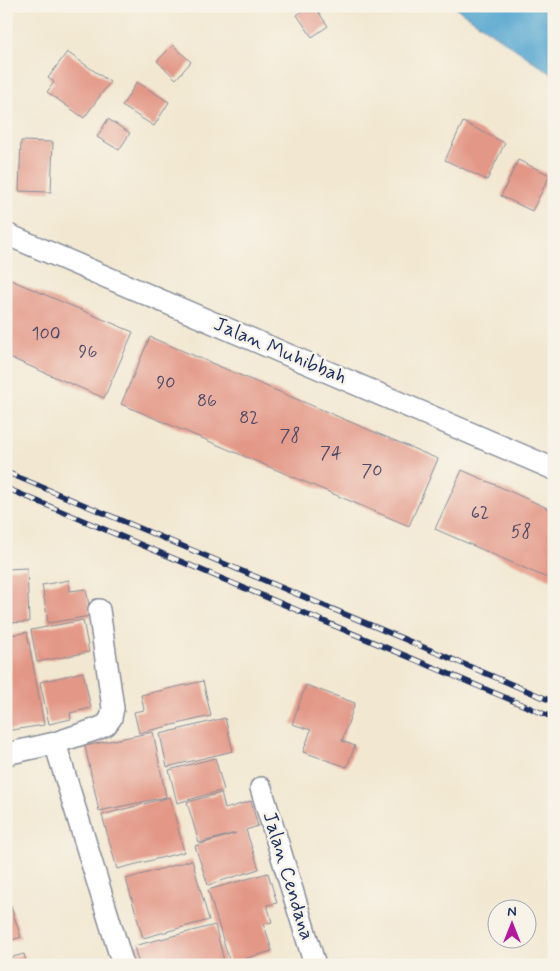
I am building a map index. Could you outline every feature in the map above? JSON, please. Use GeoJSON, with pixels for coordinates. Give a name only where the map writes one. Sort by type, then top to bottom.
{"type":"FeatureCollection","features":[{"type":"Feature","properties":{"kind":"street","name":"Jalan Muhibbah"},"geometry":{"type":"LineString","coordinates":[[6,234],[554,469]]}},
{"type":"Feature","properties":{"kind":"street"},"geometry":{"type":"LineString","coordinates":[[6,754],[55,743],[97,729],[106,724],[111,718],[113,708],[100,610]]}},
{"type":"Feature","properties":{"kind":"street"},"geometry":{"type":"LineString","coordinates":[[55,743],[123,965]]}},
{"type":"Feature","properties":{"kind":"street","name":"Jalan Cendana"},"geometry":{"type":"LineString","coordinates":[[261,788],[315,965]]}},
{"type":"Feature","properties":{"kind":"water"},"geometry":{"type":"Polygon","coordinates":[[[453,6],[554,6],[554,76],[549,72],[453,6]]]}},
{"type":"Feature","properties":{"kind":"building"},"geometry":{"type":"Polygon","coordinates":[[[310,6],[314,6],[328,26],[312,37],[297,15],[310,6]]]}},
{"type":"Feature","properties":{"kind":"building"},"geometry":{"type":"Polygon","coordinates":[[[173,45],[191,62],[176,79],[157,61],[173,45]]]}},
{"type":"Feature","properties":{"kind":"building"},"geometry":{"type":"Polygon","coordinates":[[[67,52],[110,82],[84,118],[47,92],[54,82],[48,78],[67,52]]]}},
{"type":"Feature","properties":{"kind":"building"},"geometry":{"type":"Polygon","coordinates":[[[137,82],[169,102],[154,126],[122,106],[137,82]]]}},
{"type":"Feature","properties":{"kind":"building"},"geometry":{"type":"Polygon","coordinates":[[[108,119],[130,133],[119,150],[97,137],[108,119]]]}},
{"type":"Feature","properties":{"kind":"building"},"geometry":{"type":"Polygon","coordinates":[[[463,122],[505,143],[487,180],[445,160],[463,122]]]}},
{"type":"Feature","properties":{"kind":"building"},"geometry":{"type":"Polygon","coordinates":[[[21,141],[53,142],[51,192],[19,191],[21,141]]]}},
{"type":"Feature","properties":{"kind":"building"},"geometry":{"type":"Polygon","coordinates":[[[518,160],[550,175],[532,211],[501,196],[518,160]]]}},
{"type":"Feature","properties":{"kind":"building"},"geometry":{"type":"Polygon","coordinates":[[[6,278],[133,332],[104,398],[6,356],[6,278]]]}},
{"type":"Feature","properties":{"kind":"building"},"geometry":{"type":"Polygon","coordinates":[[[150,337],[438,459],[409,526],[121,404],[150,337]]]}},
{"type":"Feature","properties":{"kind":"building"},"geometry":{"type":"Polygon","coordinates":[[[462,470],[554,511],[554,581],[435,529],[462,470]]]}},
{"type":"Feature","properties":{"kind":"building"},"geometry":{"type":"Polygon","coordinates":[[[27,568],[29,622],[6,623],[6,569],[27,568]]]}},
{"type":"Feature","properties":{"kind":"building"},"geometry":{"type":"Polygon","coordinates":[[[69,580],[70,591],[86,589],[91,616],[48,623],[42,585],[69,580]]]}},
{"type":"Feature","properties":{"kind":"building"},"geometry":{"type":"Polygon","coordinates":[[[83,620],[89,652],[37,662],[31,630],[83,620]]]}},
{"type":"Feature","properties":{"kind":"building"},"geometry":{"type":"Polygon","coordinates":[[[27,632],[44,725],[6,731],[6,636],[27,632]]]}},
{"type":"Feature","properties":{"kind":"building"},"geometry":{"type":"Polygon","coordinates":[[[83,672],[91,708],[70,713],[71,719],[49,724],[40,682],[83,672]]]}},
{"type":"Feature","properties":{"kind":"building"},"geometry":{"type":"Polygon","coordinates":[[[203,681],[211,716],[139,733],[134,712],[144,710],[141,695],[203,681]]]}},
{"type":"Feature","properties":{"kind":"building"},"geometry":{"type":"Polygon","coordinates":[[[306,685],[355,703],[342,741],[355,746],[347,767],[303,752],[311,730],[292,724],[306,685]]]}},
{"type":"Feature","properties":{"kind":"building"},"geometry":{"type":"Polygon","coordinates":[[[225,718],[233,751],[167,767],[160,734],[225,718]]]}},
{"type":"Feature","properties":{"kind":"building"},"geometry":{"type":"Polygon","coordinates":[[[153,732],[166,797],[99,811],[85,746],[153,732]]]}},
{"type":"Feature","properties":{"kind":"building"},"geometry":{"type":"Polygon","coordinates":[[[215,758],[224,790],[177,803],[169,770],[215,758]]]}},
{"type":"Feature","properties":{"kind":"building"},"geometry":{"type":"Polygon","coordinates":[[[221,793],[225,809],[251,801],[258,826],[246,830],[259,869],[208,885],[195,846],[236,833],[199,843],[187,802],[221,793]]]}},
{"type":"Feature","properties":{"kind":"building"},"geometry":{"type":"Polygon","coordinates":[[[170,797],[184,852],[117,869],[102,815],[170,797]]]}},
{"type":"Feature","properties":{"kind":"building"},"geometry":{"type":"Polygon","coordinates":[[[192,860],[209,920],[143,938],[126,879],[192,860]]]}},
{"type":"Feature","properties":{"kind":"building"},"geometry":{"type":"Polygon","coordinates":[[[268,873],[277,903],[267,905],[272,922],[264,924],[272,951],[230,963],[208,890],[268,873]]]}},
{"type":"Feature","properties":{"kind":"building"},"geometry":{"type":"Polygon","coordinates":[[[6,892],[21,937],[6,942],[6,892]]]}},
{"type":"Feature","properties":{"kind":"building"},"geometry":{"type":"Polygon","coordinates":[[[215,925],[225,965],[139,965],[134,946],[215,925]]]}},
{"type":"Feature","properties":{"kind":"building"},"geometry":{"type":"Polygon","coordinates":[[[24,954],[27,965],[6,965],[6,959],[24,954]]]}},
{"type":"Feature","properties":{"kind":"railway"},"geometry":{"type":"LineString","coordinates":[[6,472],[554,702]]}},
{"type":"Feature","properties":{"kind":"railway"},"geometry":{"type":"LineString","coordinates":[[6,488],[554,718]]}}]}
